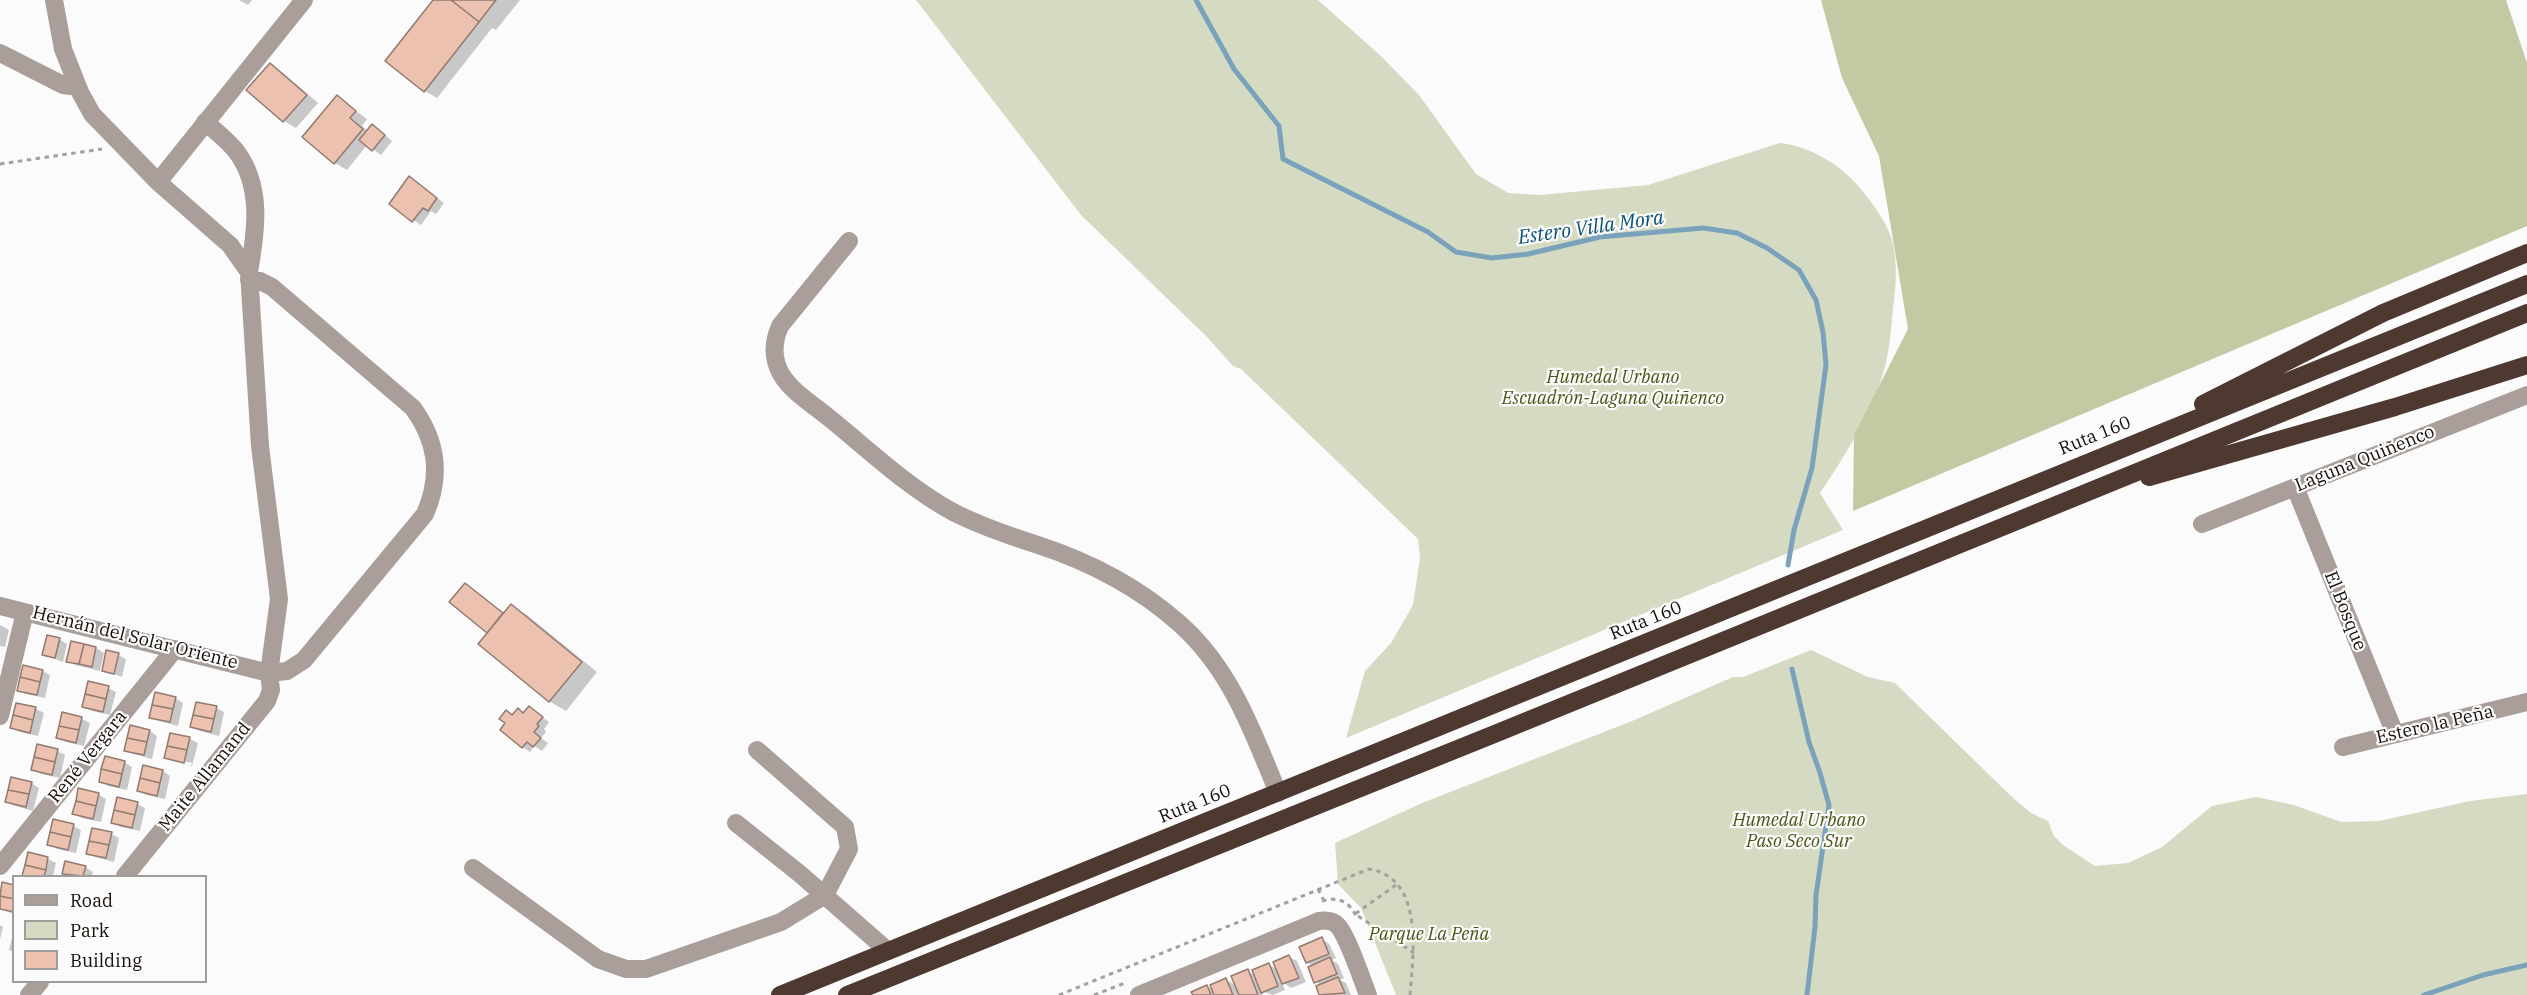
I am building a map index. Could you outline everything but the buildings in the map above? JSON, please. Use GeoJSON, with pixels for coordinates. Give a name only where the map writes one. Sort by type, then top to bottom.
{"type":"FeatureCollection","features":[{"type":"Feature","properties":{"kind":"highway"},"geometry":{"type":"LineString","coordinates":[[2118,450],[2254,377],[2383,313],[2527,253]]}},
{"type":"Feature","properties":{"kind":"highway","name":"Ruta 160"},"geometry":{"type":"LineString","coordinates":[[780,995],[2527,284]]}},
{"type":"Feature","properties":{"kind":"highway"},"geometry":{"type":"LineString","coordinates":[[847,995],[1487,738],[2052,505],[2527,313]]}},
{"type":"Feature","properties":{"kind":"highway"},"geometry":{"type":"LineString","coordinates":[[2052,505],[2426,398],[2527,365]]}},
{"type":"Feature","properties":{"kind":"street"},"geometry":{"type":"LineString","coordinates":[[54,0],[63,49],[92,114],[158,182],[230,245],[249,276],[272,287],[402,397],[422,420],[428,432],[436,458],[435,487],[425,514],[304,660],[287,671],[269,673]]}},
{"type":"Feature","properties":{"kind":"street"},"geometry":{"type":"LineString","coordinates":[[158,182],[304,0]]}},
{"type":"Feature","properties":{"kind":"street"},"geometry":{"type":"LineString","coordinates":[[0,53],[63,85],[78,87]]}},
{"type":"Feature","properties":{"kind":"street","name":"Maite Allamand"},"geometry":{"type":"LineString","coordinates":[[126,875],[267,701],[271,690],[269,673],[279,599],[260,446],[249,276],[255,227],[255,195],[252,183],[237,153],[206,122]]}},
{"type":"Feature","properties":{"kind":"street"},"geometry":{"type":"LineString","coordinates":[[849,241],[780,326],[776,335],[774,354],[784,380],[892,469],[951,511],[998,533],[1035,544],[1095,568],[1141,594],[1182,626],[1216,663],[1229,683],[1244,711],[1278,793]]}},
{"type":"Feature","properties":{"kind":"street","name":"Laguna Quiñenco"},"geometry":{"type":"LineString","coordinates":[[2202,524],[2527,394]]}},
{"type":"Feature","properties":{"kind":"street","name":"El Bosque"},"geometry":{"type":"LineString","coordinates":[[2295,487],[2395,734]]}},
{"type":"Feature","properties":{"kind":"street","name":"Hernán del Solar Oriente"},"geometry":{"type":"LineString","coordinates":[[0,606],[269,673]]}},
{"type":"Feature","properties":{"kind":"street"},"geometry":{"type":"LineString","coordinates":[[0,716],[25,612]]}},
{"type":"Feature","properties":{"kind":"street","name":"René Vergara"},"geometry":{"type":"LineString","coordinates":[[0,866],[175,649]]}},
{"type":"Feature","properties":{"kind":"street","name":"Estero la Peña"},"geometry":{"type":"LineString","coordinates":[[2343,747],[2527,702]]}},
{"type":"Feature","properties":{"kind":"street"},"geometry":{"type":"LineString","coordinates":[[473,868],[598,959],[626,969],[646,969],[781,922],[825,895],[849,849],[845,827],[757,750]]}},
{"type":"Feature","properties":{"kind":"street"},"geometry":{"type":"LineString","coordinates":[[736,823],[825,895],[888,951]]}},
{"type":"Feature","properties":{"kind":"street"},"geometry":{"type":"LineString","coordinates":[[1139,995],[1319,921],[1334,922],[1342,931],[1368,995]]}},
{"type":"Feature","properties":{"kind":"street"},"geometry":{"type":"LineString","coordinates":[[29,995],[38,983]]}},
{"type":"Feature","properties":{"kind":"path"},"geometry":{"type":"LineString","coordinates":[[0,164],[123,146]]}},
{"type":"Feature","properties":{"kind":"path"},"geometry":{"type":"LineString","coordinates":[[1396,885],[1355,914],[1414,953]]}},
{"type":"Feature","properties":{"kind":"path"},"geometry":{"type":"LineString","coordinates":[[1318,888],[1324,901]]}},
{"type":"Feature","properties":{"kind":"green space","name":"Humedal Urbano Escuadrón-Laguna Quiñenco"},"geometry":{"type":"Polygon","coordinates":[[[916,0],[1318,0],[1382,57],[1419,95],[1476,174],[1508,193],[1540,195],[1648,185],[1780,143],[1804,148],[1826,159],[1856,184],[1880,215],[1892,240],[1896,265],[1889,344],[1881,380],[1862,424],[1820,493],[1843,530],[1346,738],[1365,671],[1391,643],[1413,605],[1420,558],[1418,539],[1241,369],[1233,366],[1207,337],[1081,215],[916,0]]]}},
{"type":"Feature","properties":{"kind":"green space"},"geometry":{"type":"Polygon","coordinates":[[[1821,0],[2506,0],[2527,63],[2527,226],[1853,511],[1854,435],[1908,329],[1879,156],[1842,78],[1821,0]]]}},
{"type":"Feature","properties":{"kind":"green space","name":"Humedal Urbano Paso Seco Sur"},"geometry":{"type":"Polygon","coordinates":[[[1811,650],[1868,677],[1895,683],[2012,797],[2031,813],[2048,821],[2054,836],[2063,845],[2095,866],[2128,863],[2162,847],[2212,806],[2256,797],[2294,805],[2341,822],[2379,821],[2470,801],[2527,794],[2527,995],[1396,995],[1361,908],[1338,884],[1335,843],[1422,803],[1632,721],[1733,677],[1743,677],[1811,650]]]}},
{"type":"Feature","properties":{"kind":"waterway","name":"Estero Villa Mora"},"geometry":{"type":"LineString","coordinates":[[1196,0],[1234,69],[1279,126],[1283,159],[1428,232],[1456,252],[1492,258],[1528,254],[1600,237],[1703,228],[1737,233],[1767,248],[1799,270],[1816,300],[1823,332],[1826,365],[1812,468],[1794,530],[1788,565]]}},
{"type":"Feature","properties":{"kind":"waterway","name":"Estero Villa Mora"},"geometry":{"type":"LineString","coordinates":[[1792,669],[1809,742],[1829,805],[1816,895],[1815,927],[1807,995]]}},
{"type":"Feature","properties":{"kind":"waterway"},"geometry":{"type":"LineString","coordinates":[[2424,995],[2483,975],[2527,965]]}},
{"type":"Feature","properties":{"kind":"park label","name":"Parque La Peña"},"geometry":{"type":"Point","coordinates":[1429,935]}}]}
